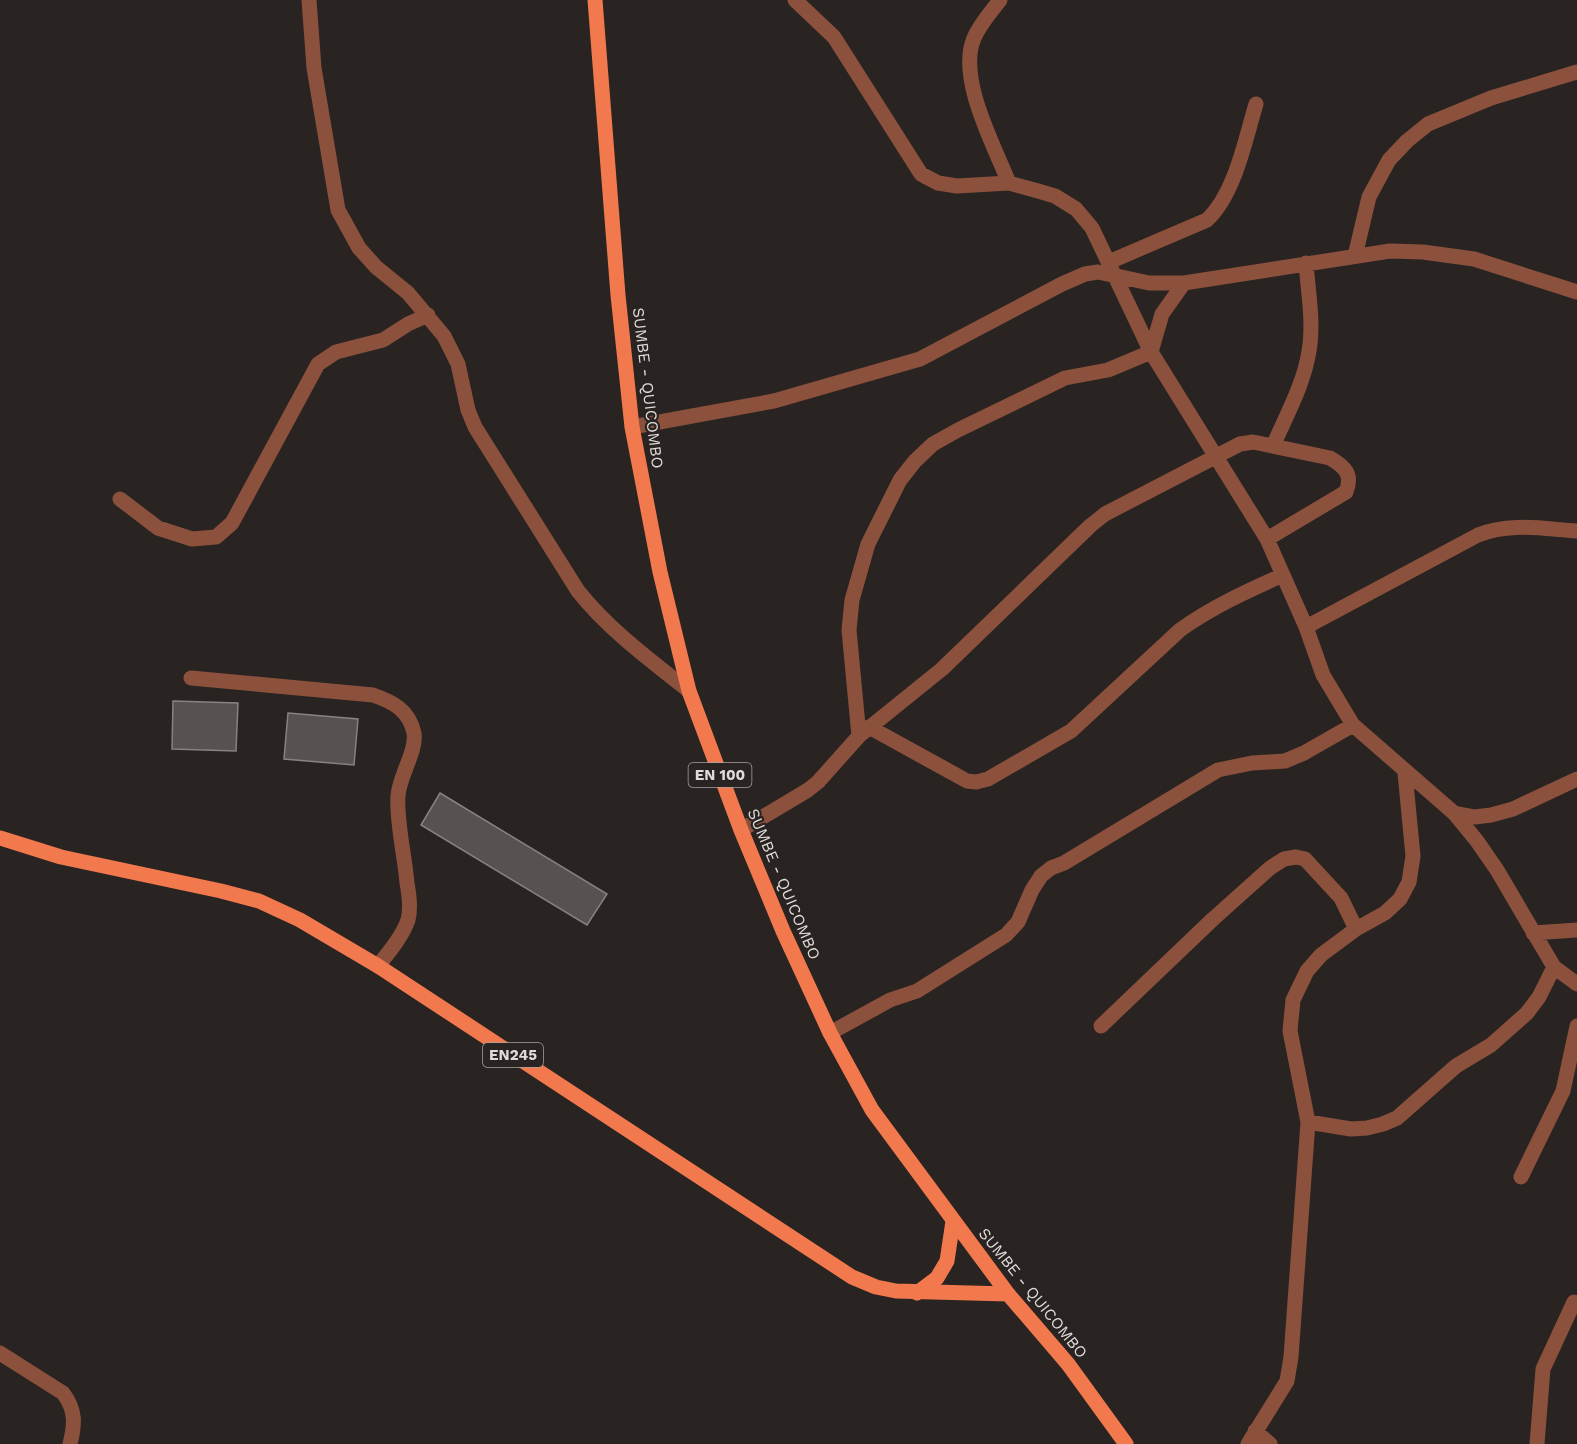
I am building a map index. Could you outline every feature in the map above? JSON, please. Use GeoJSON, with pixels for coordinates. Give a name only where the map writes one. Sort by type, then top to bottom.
{"type":"FeatureCollection","features":[{"type":"Feature","properties":{"kind":"main road","name":"SUMBE - QUICOMBO"},"geometry":{"type":"LineString","coordinates":[[595,0],[618,295],[632,427],[660,573],[689,692],[741,830],[783,931],[830,1033],[872,1110],[1008,1294],[1068,1364],[1126,1444]]}},
{"type":"Feature","properties":{"kind":"main road","name":"EN245"},"geometry":{"type":"LineString","coordinates":[[0,838],[61,857],[259,901],[300,920],[378,966],[852,1276],[876,1287],[896,1291],[1008,1294]]}},
{"type":"Feature","properties":{"kind":"main road"},"geometry":{"type":"LineString","coordinates":[[917,1293],[937,1278],[947,1261],[953,1221]]}},
{"type":"Feature","properties":{"kind":"street"},"geometry":{"type":"LineString","coordinates":[[309,0],[314,68],[338,210],[359,248],[376,267],[408,293],[444,336],[458,364],[468,410],[479,434],[578,591],[628,642],[689,692]]}},
{"type":"Feature","properties":{"kind":"street"},"geometry":{"type":"LineString","coordinates":[[795,0],[834,37],[921,174],[938,183],[957,186],[1009,183],[1055,196],[1076,209],[1092,228],[1151,352],[1267,539],[1306,627],[1323,675],[1353,725],[1454,813],[1497,870],[1554,967],[1577,984]]}},
{"type":"Feature","properties":{"kind":"street"},"geometry":{"type":"LineString","coordinates":[[1000,0],[974,39],[969,60],[972,90],[1009,183]]}},
{"type":"Feature","properties":{"kind":"street"},"geometry":{"type":"LineString","coordinates":[[1355,256],[1369,197],[1389,160],[1428,124],[1491,98],[1577,72]]}},
{"type":"Feature","properties":{"kind":"street"},"geometry":{"type":"LineString","coordinates":[[632,427],[774,401],[920,359],[1062,284],[1085,274],[1112,268],[1207,220],[1218,210],[1227,196],[1256,104]]}},
{"type":"Feature","properties":{"kind":"street"},"geometry":{"type":"LineString","coordinates":[[1112,268],[1149,283],[1184,282],[1390,251],[1474,259],[1577,292]]}},
{"type":"Feature","properties":{"kind":"street"},"geometry":{"type":"LineString","coordinates":[[1273,446],[1300,384],[1309,351],[1306,263]]}},
{"type":"Feature","properties":{"kind":"street"},"geometry":{"type":"LineString","coordinates":[[1151,352],[1162,314],[1184,282]]}},
{"type":"Feature","properties":{"kind":"street"},"geometry":{"type":"LineString","coordinates":[[120,499],[158,528],[192,539],[216,537],[231,523],[318,364],[336,352],[383,340],[408,324],[428,315]]}},
{"type":"Feature","properties":{"kind":"street"},"geometry":{"type":"LineString","coordinates":[[864,731],[849,630],[852,600],[868,544],[900,480],[933,444],[958,430],[1065,378],[1108,370],[1151,352]]}},
{"type":"Feature","properties":{"kind":"street"},"geometry":{"type":"LineString","coordinates":[[741,830],[818,782],[864,731],[942,669],[1097,520],[1240,444],[1253,442],[1330,458],[1339,463],[1347,472],[1350,482],[1346,492],[1267,539]]}},
{"type":"Feature","properties":{"kind":"street"},"geometry":{"type":"LineString","coordinates":[[1306,627],[1478,535],[1494,529],[1512,526],[1577,531]]}},
{"type":"Feature","properties":{"kind":"street"},"geometry":{"type":"LineString","coordinates":[[864,731],[967,781],[976,782],[988,779],[1071,731],[1180,630],[1196,618],[1217,605],[1283,575]]}},
{"type":"Feature","properties":{"kind":"street"},"geometry":{"type":"LineString","coordinates":[[190,678],[372,695],[392,701],[403,711],[414,733],[414,743],[400,779],[398,799],[409,897],[409,917],[402,933],[378,966]]}},
{"type":"Feature","properties":{"kind":"street"},"geometry":{"type":"LineString","coordinates":[[830,1033],[890,1000],[917,991],[1005,934],[1018,922],[1032,890],[1041,876],[1051,868],[1064,863],[1218,770],[1252,763],[1285,761],[1304,753],[1353,725]]}},
{"type":"Feature","properties":{"kind":"street"},"geometry":{"type":"LineString","coordinates":[[1270,1444],[1252,1438],[1287,1381],[1308,1122],[1290,1031],[1293,1000],[1307,972],[1321,955],[1356,928],[1385,913],[1400,899],[1409,882],[1413,856],[1405,772]]}},
{"type":"Feature","properties":{"kind":"street"},"geometry":{"type":"LineString","coordinates":[[1454,813],[1475,817],[1491,815],[1513,808],[1577,779]]}},
{"type":"Feature","properties":{"kind":"street"},"geometry":{"type":"LineString","coordinates":[[1101,1026],[1213,919],[1269,868],[1284,859],[1296,857],[1305,860],[1341,898],[1356,928]]}},
{"type":"Feature","properties":{"kind":"street"},"geometry":{"type":"LineString","coordinates":[[1533,933],[1577,930]]}},
{"type":"Feature","properties":{"kind":"street"},"geometry":{"type":"LineString","coordinates":[[1308,1122],[1351,1129],[1367,1128],[1397,1118],[1456,1066],[1491,1045],[1527,1013],[1539,997],[1554,967]]}},
{"type":"Feature","properties":{"kind":"street"},"geometry":{"type":"LineString","coordinates":[[1521,1178],[1563,1091],[1577,1026]]}},
{"type":"Feature","properties":{"kind":"street"},"geometry":{"type":"LineString","coordinates":[[1537,1444],[1543,1369],[1574,1302]]}},
{"type":"Feature","properties":{"kind":"street"},"geometry":{"type":"LineString","coordinates":[[0,1353],[63,1393],[70,1402],[74,1412],[70,1444]]}},
{"type":"Feature","properties":{"kind":"building"},"geometry":{"type":"Polygon","coordinates":[[[173,701],[238,703],[236,751],[172,749],[173,701]]]}},
{"type":"Feature","properties":{"kind":"building"},"geometry":{"type":"Polygon","coordinates":[[[288,713],[358,719],[354,765],[284,759],[288,713]]]}},
{"type":"Feature","properties":{"kind":"building"},"geometry":{"type":"Polygon","coordinates":[[[440,793],[607,894],[587,925],[421,825],[440,793]]]}}]}
